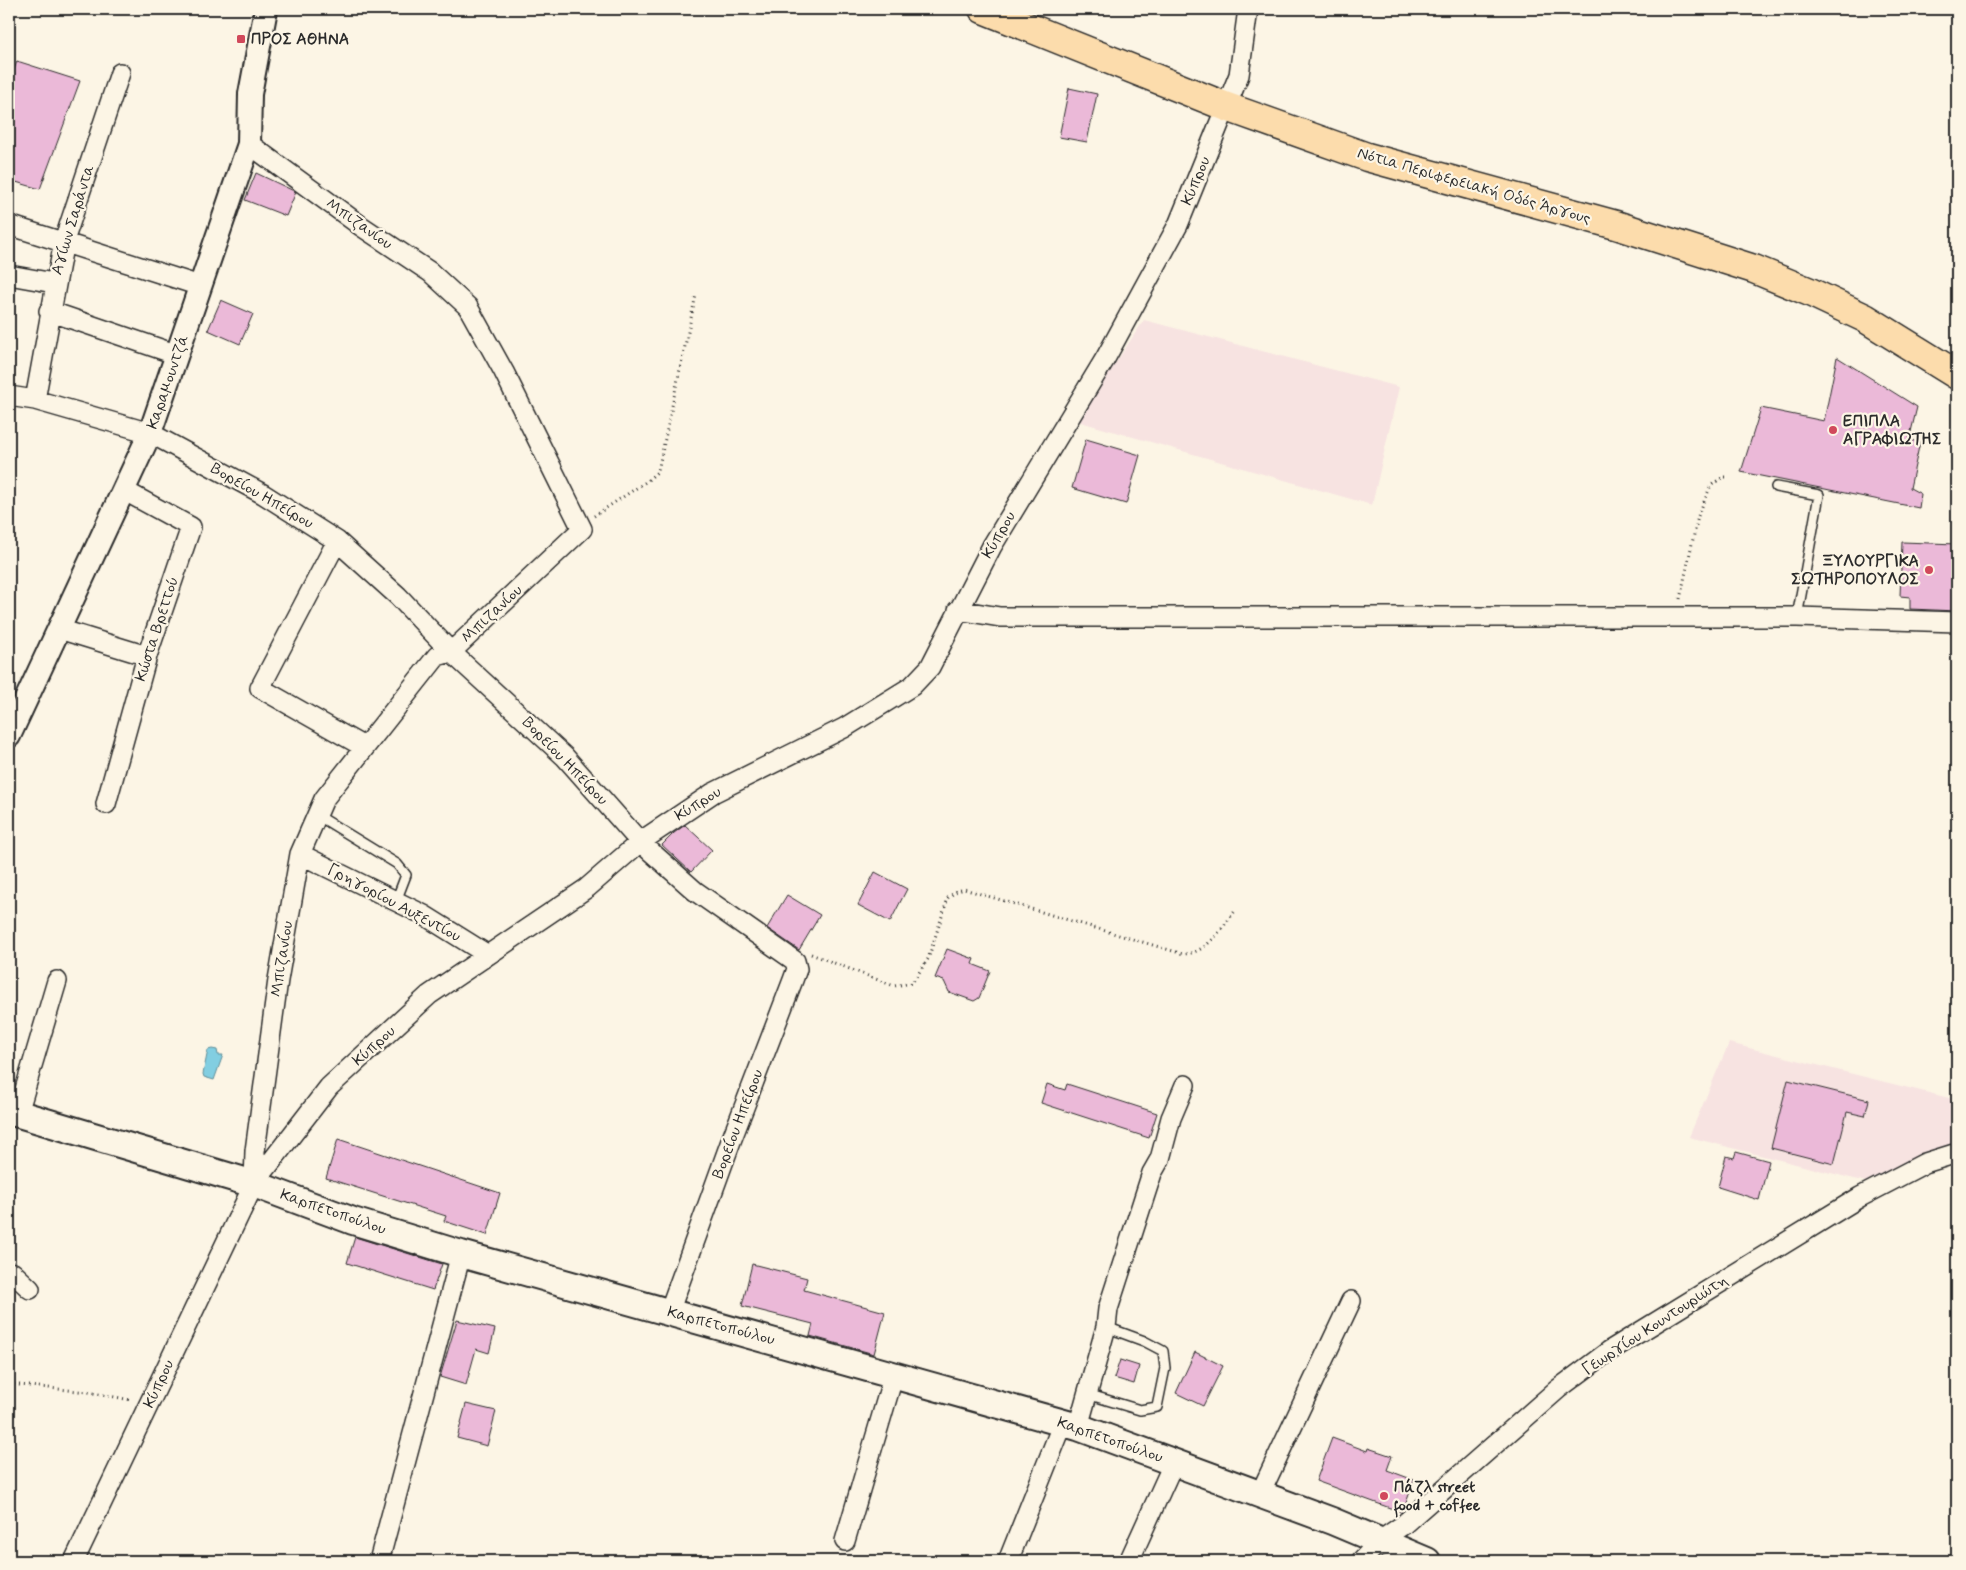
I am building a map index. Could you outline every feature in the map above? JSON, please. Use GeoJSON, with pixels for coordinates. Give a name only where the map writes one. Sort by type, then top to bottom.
{"type":"FeatureCollection","features":[{"type":"Feature","properties":{"kind":"main road","name":"Νότια Περιφερειακή Οδός Άργους"},"geometry":{"type":"LineString","coordinates":[[984,9],[1227,107],[1367,157],[1616,225],[1754,269],[1810,292],[1865,318],[1957,375]]}},
{"type":"Feature","properties":{"kind":"main road","name":"Καρπετοπούλου"},"geometry":{"type":"LineString","coordinates":[[14,1112],[254,1184],[353,1221],[461,1254],[894,1374],[1070,1425],[1260,1494],[1381,1540],[1428,1561]]}},
{"type":"Feature","properties":{"kind":"street","name":"Καραμουντζά"},"geometry":{"type":"LineString","coordinates":[[9,736],[125,491],[150,433],[178,355],[249,144],[250,94],[266,9]]}},
{"type":"Feature","properties":{"kind":"street","name":"Κύπρου"},"geometry":{"type":"LineString","coordinates":[[74,1561],[254,1184],[328,1087],[429,995],[587,888],[640,842],[713,793],[844,728],[912,686],[930,667],[992,546],[1105,359],[1173,233],[1239,75],[1248,9]]}},
{"type":"Feature","properties":{"kind":"street","name":"Αγίων Σαράντα"},"geometry":{"type":"LineString","coordinates":[[35,400],[54,283],[64,241],[120,73]]}},
{"type":"Feature","properties":{"kind":"street","name":"Μπιζανίου"},"geometry":{"type":"LineString","coordinates":[[249,144],[361,226],[430,272],[468,307],[504,372],[582,529],[451,652],[437,656],[324,799],[300,854],[278,980],[255,1150],[254,1184]]}},
{"type":"Feature","properties":{"kind":"street"},"geometry":{"type":"LineString","coordinates":[[9,225],[200,286]]}},
{"type":"Feature","properties":{"kind":"street"},"geometry":{"type":"LineString","coordinates":[[9,275],[54,283]]}},
{"type":"Feature","properties":{"kind":"street"},"geometry":{"type":"LineString","coordinates":[[50,311],[178,355]]}},
{"type":"Feature","properties":{"kind":"street","name":"Βορείου Ηπείρου"},"geometry":{"type":"LineString","coordinates":[[9,396],[35,400],[150,433],[263,494],[337,541],[398,596],[451,652],[565,757],[640,842],[695,891],[795,962],[797,969],[731,1141],[670,1312]]}},
{"type":"Feature","properties":{"kind":"street","name":"Κώστα Βρεττού"},"geometry":{"type":"LineString","coordinates":[[106,804],[147,656],[191,527],[125,491]]}},
{"type":"Feature","properties":{"kind":"street"},"geometry":{"type":"LineString","coordinates":[[337,541],[260,688],[364,747]]}},
{"type":"Feature","properties":{"kind":"street"},"geometry":{"type":"LineString","coordinates":[[958,610],[1000,617],[1797,617],[1957,622]]}},
{"type":"Feature","properties":{"kind":"street"},"geometry":{"type":"LineString","coordinates":[[59,629],[147,656]]}},
{"type":"Feature","properties":{"kind":"street","name":"Γρηγορίου Αυξεντίου"},"geometry":{"type":"LineString","coordinates":[[300,854],[424,915],[488,955]]}},
{"type":"Feature","properties":{"kind":"street"},"geometry":{"type":"LineString","coordinates":[[14,1112],[57,981]]}},
{"type":"Feature","properties":{"kind":"street"},"geometry":{"type":"LineString","coordinates":[[1008,1561],[1070,1425],[1087,1394],[1106,1327],[1108,1309],[1152,1173],[1160,1160],[1171,1118],[1185,1085]]}},
{"type":"Feature","properties":{"kind":"street","name":"Γεωργίου Κουντουριώτη"},"geometry":{"type":"LineString","coordinates":[[1361,1561],[1381,1540],[1403,1525],[1558,1390],[1608,1351],[1860,1197],[1925,1164],[1957,1153]]}},
{"type":"Feature","properties":{"kind":"street"},"geometry":{"type":"LineString","coordinates":[[379,1561],[461,1254]]}},
{"type":"Feature","properties":{"kind":"street"},"geometry":{"type":"LineString","coordinates":[[9,1272],[13,1273],[30,1289]]}},
{"type":"Feature","properties":{"kind":"street"},"geometry":{"type":"LineString","coordinates":[[1260,1494],[1351,1301]]}},
{"type":"Feature","properties":{"kind":"street"},"geometry":{"type":"LineString","coordinates":[[845,1541],[894,1374]]}},
{"type":"Feature","properties":{"kind":"street"},"geometry":{"type":"LineString","coordinates":[[1130,1558],[1174,1462]]}},
{"type":"Feature","properties":{"kind":"lane"},"geometry":{"type":"LineString","coordinates":[[1776,487],[1819,495],[1797,617]]}},
{"type":"Feature","properties":{"kind":"lane"},"geometry":{"type":"LineString","coordinates":[[317,815],[397,864],[406,875],[396,901]]}},
{"type":"Feature","properties":{"kind":"lane"},"geometry":{"type":"LineString","coordinates":[[1087,1394],[1140,1410],[1157,1407],[1165,1368],[1163,1351],[1144,1341],[1106,1327]]}},
{"type":"Feature","properties":{"kind":"path"},"geometry":{"type":"LineString","coordinates":[[582,529],[596,513],[647,481],[658,471],[696,295]]}},
{"type":"Feature","properties":{"kind":"path"},"geometry":{"type":"LineString","coordinates":[[1677,617],[1698,516],[1712,486],[1723,477],[1730,477]]}},
{"type":"Feature","properties":{"kind":"path"},"geometry":{"type":"LineString","coordinates":[[810,954],[894,986],[912,983],[928,959],[948,898],[955,892],[964,889],[1183,954],[1191,954],[1205,947],[1235,911]]}},
{"type":"Feature","properties":{"kind":"path"},"geometry":{"type":"LineString","coordinates":[[9,1384],[96,1393],[149,1404]]}},
{"type":"Feature","properties":{"kind":"shaded area"},"geometry":{"type":"Polygon","coordinates":[[[1144,320],[1399,387],[1372,505],[1077,421],[1144,320]]]}},
{"type":"Feature","properties":{"kind":"shaded area"},"geometry":{"type":"Polygon","coordinates":[[[1729,1043],[1957,1100],[1957,1143],[1906,1161],[1866,1182],[1689,1137],[1729,1043]]]}},
{"type":"Feature","properties":{"kind":"water"},"geometry":{"type":"Polygon","coordinates":[[[208,1050],[217,1050],[218,1055],[223,1055],[214,1080],[204,1077],[203,1074],[208,1050]]]}},
{"type":"Feature","properties":{"kind":"building"},"geometry":{"type":"Polygon","coordinates":[[[17,61],[80,81],[40,189],[9,180],[9,84],[17,61]]]}},
{"type":"Feature","properties":{"kind":"building"},"geometry":{"type":"Polygon","coordinates":[[[1069,88],[1097,94],[1087,142],[1059,137],[1069,88]]]}},
{"type":"Feature","properties":{"kind":"building"},"geometry":{"type":"Polygon","coordinates":[[[256,173],[296,192],[286,216],[245,200],[256,173]]]}},
{"type":"Feature","properties":{"kind":"building"},"geometry":{"type":"Polygon","coordinates":[[[221,300],[253,314],[240,344],[208,330],[221,300]]]}},
{"type":"Feature","properties":{"kind":"building","name":"ΕΠΙΠΛΑ ΑΓΡΑΦΙΩΤΗΣ"},"geometry":{"type":"Polygon","coordinates":[[[1837,357],[1917,407],[1909,440],[1920,442],[1910,488],[1921,494],[1919,508],[1741,472],[1761,408],[1824,421],[1837,357]]]}},
{"type":"Feature","properties":{"kind":"building"},"geometry":{"type":"Polygon","coordinates":[[[1086,439],[1140,455],[1126,504],[1072,488],[1086,439]]]}},
{"type":"Feature","properties":{"kind":"building","name":"ΞΥΛΟΥΡΓΙΚΑ ΣΩΤΗΡΟΠΟΥΛΟΣ"},"geometry":{"type":"Polygon","coordinates":[[[1902,542],[1957,544],[1957,611],[1910,609],[1910,597],[1900,596],[1902,542]]]}},
{"type":"Feature","properties":{"kind":"building"},"geometry":{"type":"Polygon","coordinates":[[[685,825],[712,850],[691,872],[662,845],[685,825]]]}},
{"type":"Feature","properties":{"kind":"building"},"geometry":{"type":"Polygon","coordinates":[[[875,872],[907,889],[890,922],[858,905],[875,872]]]}},
{"type":"Feature","properties":{"kind":"building"},"geometry":{"type":"Polygon","coordinates":[[[787,895],[820,915],[799,950],[767,928],[787,895]]]}},
{"type":"Feature","properties":{"kind":"building"},"geometry":{"type":"Polygon","coordinates":[[[947,949],[974,959],[972,964],[990,971],[979,998],[974,1001],[949,992],[944,981],[935,978],[947,949]]]}},
{"type":"Feature","properties":{"kind":"building"},"geometry":{"type":"Polygon","coordinates":[[[1788,1080],[1869,1100],[1865,1116],[1847,1112],[1834,1164],[1771,1148],[1788,1080]]]}},
{"type":"Feature","properties":{"kind":"building"},"geometry":{"type":"Polygon","coordinates":[[[1047,1084],[1065,1090],[1067,1084],[1157,1113],[1149,1138],[1041,1103],[1047,1084]]]}},
{"type":"Feature","properties":{"kind":"building"},"geometry":{"type":"Polygon","coordinates":[[[338,1139],[500,1193],[487,1235],[444,1221],[446,1216],[326,1178],[338,1139]]]}},
{"type":"Feature","properties":{"kind":"building"},"geometry":{"type":"Polygon","coordinates":[[[1736,1152],[1769,1161],[1759,1200],[1718,1187],[1726,1156],[1734,1158],[1736,1152]]]}},
{"type":"Feature","properties":{"kind":"building"},"geometry":{"type":"Polygon","coordinates":[[[355,1237],[442,1264],[433,1290],[347,1263],[355,1237]]]}},
{"type":"Feature","properties":{"kind":"building"},"geometry":{"type":"Polygon","coordinates":[[[752,1264],[807,1278],[804,1290],[885,1312],[874,1354],[810,1336],[813,1324],[742,1306],[752,1264]]]}},
{"type":"Feature","properties":{"kind":"building"},"geometry":{"type":"Polygon","coordinates":[[[457,1320],[495,1329],[489,1353],[476,1349],[466,1385],[440,1377],[457,1320]]]}},
{"type":"Feature","properties":{"kind":"building"},"geometry":{"type":"Polygon","coordinates":[[[1195,1352],[1223,1366],[1203,1406],[1176,1393],[1195,1352]]]}},
{"type":"Feature","properties":{"kind":"building"},"geometry":{"type":"Polygon","coordinates":[[[1120,1360],[1139,1366],[1134,1384],[1114,1378],[1120,1360]]]}},
{"type":"Feature","properties":{"kind":"building"},"geometry":{"type":"Polygon","coordinates":[[[466,1404],[496,1411],[487,1446],[457,1438],[466,1404]]]}},
{"type":"Feature","properties":{"kind":"building"},"geometry":{"type":"Polygon","coordinates":[[[1332,1438],[1367,1451],[1368,1448],[1392,1456],[1387,1470],[1414,1480],[1404,1509],[1401,1512],[1316,1481],[1332,1438]]]}},
{"type":"Feature","properties":{"kind":"place","name":"ΠΡΟΣ ΑΘΗΝΑ"},"geometry":{"type":"Point","coordinates":[241,39]}},
{"type":"Feature","properties":{"kind":"place","name":"ΕΠΙΠΛΑ ΑΓΡΑΦΙΩΤΗΣ"},"geometry":{"type":"Point","coordinates":[1833,430]}},
{"type":"Feature","properties":{"kind":"place","name":"ΞΥΛΟΥΡΓΙΚΑ ΣΩΤΗΡΟΠΟΥΛΟΣ"},"geometry":{"type":"Point","coordinates":[1929,570]}},
{"type":"Feature","properties":{"kind":"place","name":"Πάζλ street food + coffee"},"geometry":{"type":"Point","coordinates":[1384,1496]}}]}
